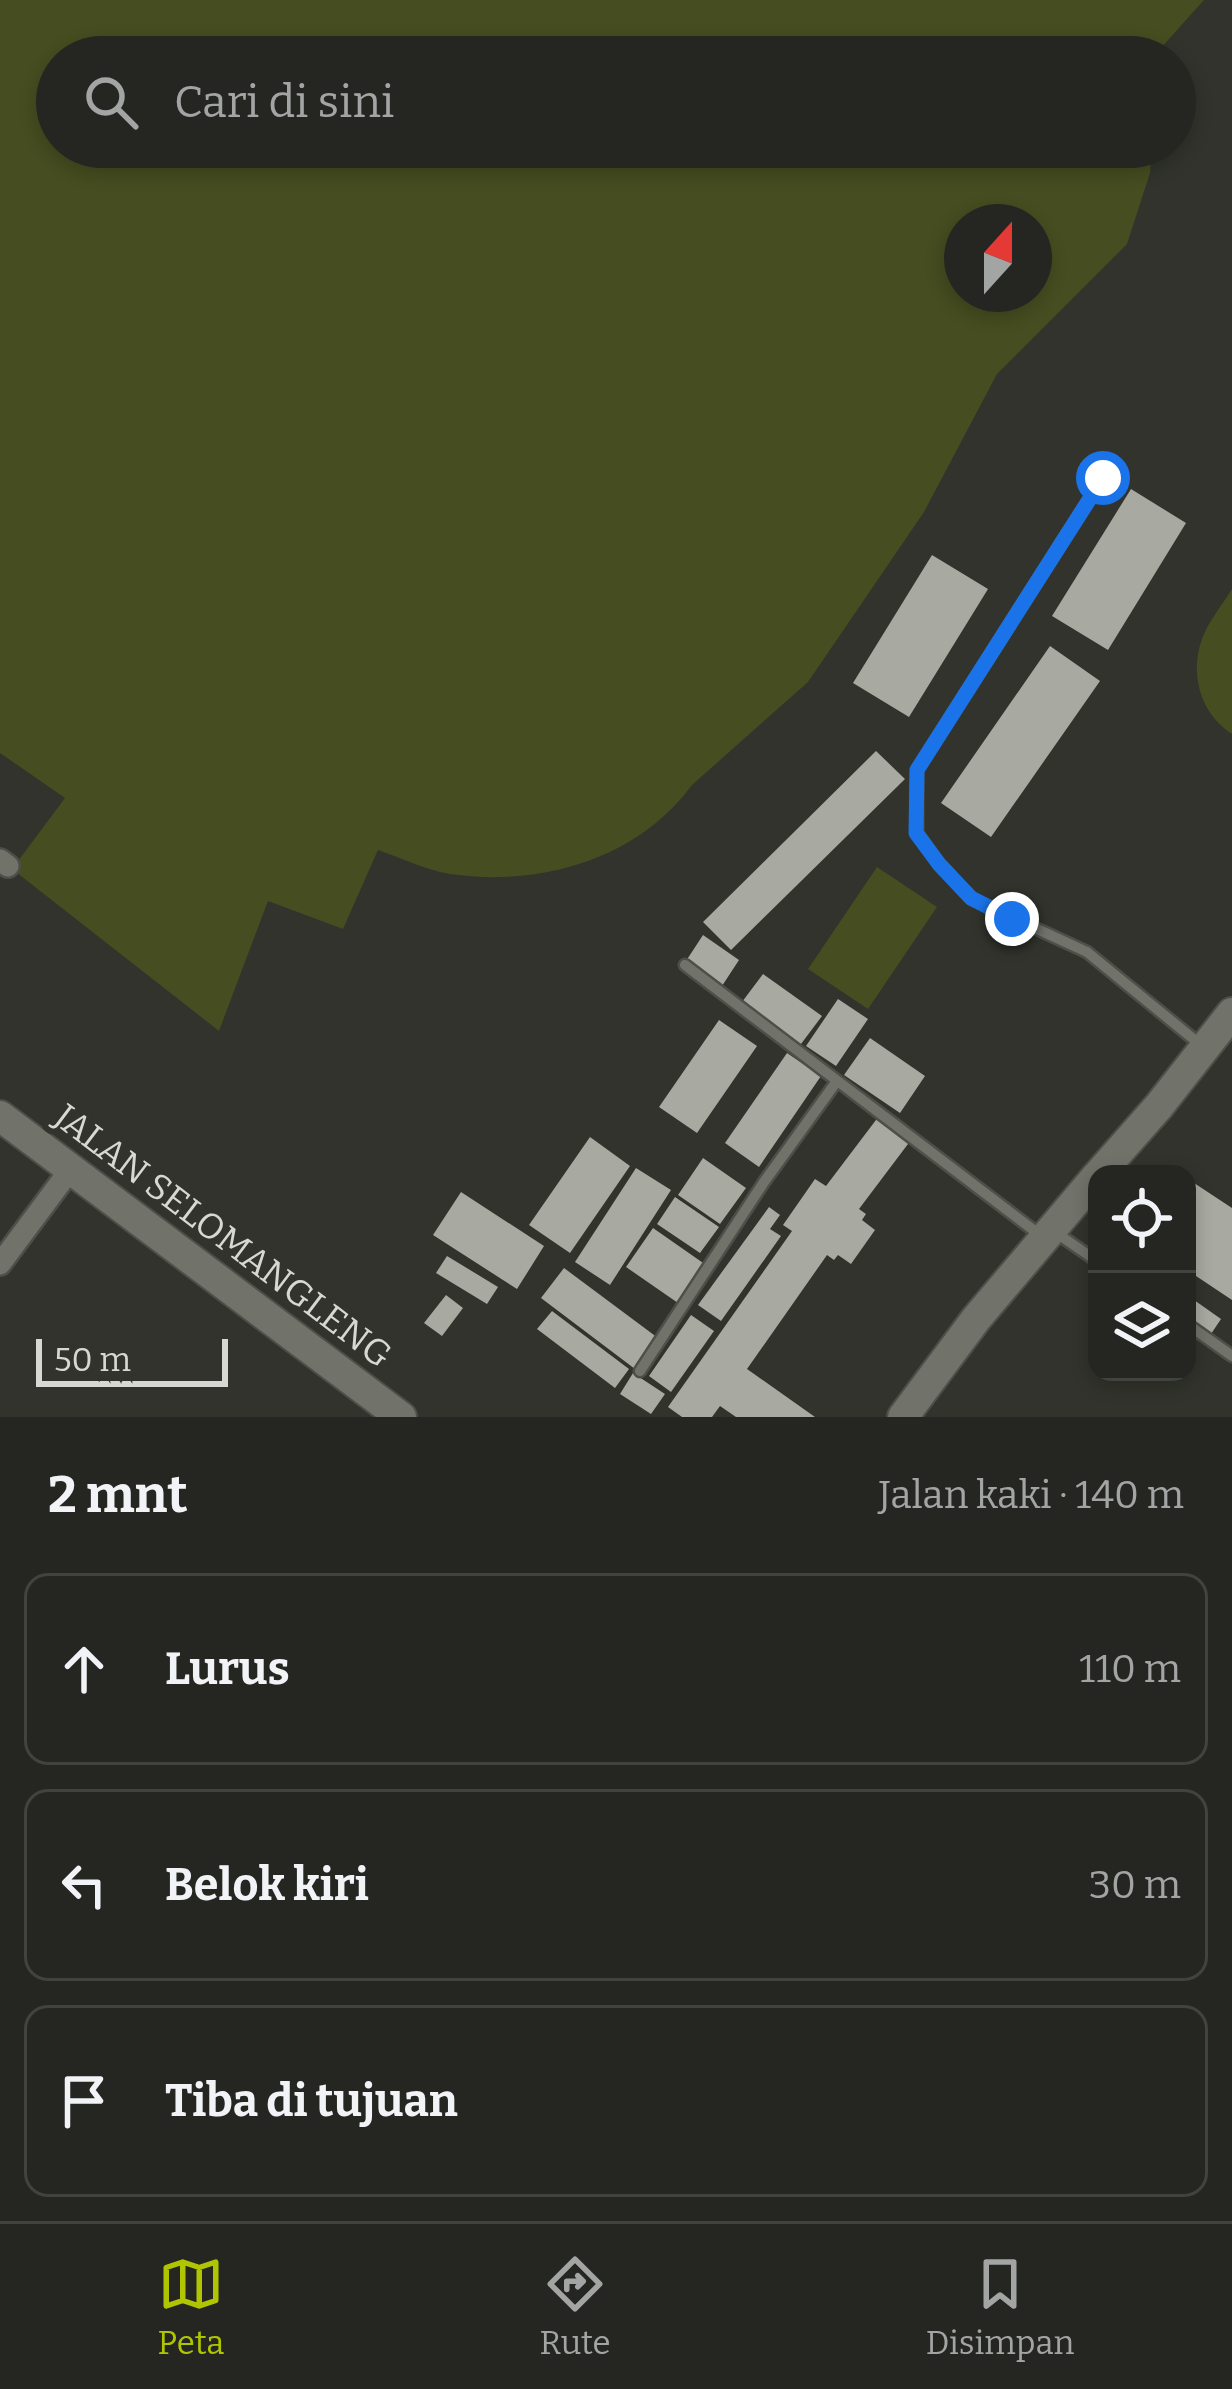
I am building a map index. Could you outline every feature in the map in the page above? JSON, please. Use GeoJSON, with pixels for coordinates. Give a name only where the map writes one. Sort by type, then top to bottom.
{"type":"FeatureCollection","features":[{"type":"Feature","properties":{"kind":"street"},"geometry":{"type":"LineString","coordinates":[[1107,1165],[1232,1013]]}},
{"type":"Feature","properties":{"kind":"street","name":"JALAN SELOMANGLENG"},"geometry":{"type":"LineString","coordinates":[[0,1116],[400,1417]]}},
{"type":"Feature","properties":{"kind":"street"},"geometry":{"type":"LineString","coordinates":[[0,1264],[70,1170]]}},
{"type":"Feature","properties":{"kind":"street"},"geometry":{"type":"LineString","coordinates":[[903,1417],[976,1319],[1088,1186]]}},
{"type":"Feature","properties":{"kind":"lane"},"geometry":{"type":"LineString","coordinates":[[1103,478],[917,770],[916,833],[971,898],[1087,952],[1205,1048]]}},
{"type":"Feature","properties":{"kind":"lane"},"geometry":{"type":"LineString","coordinates":[[685,965],[1047,1233],[1088,1256]]}},
{"type":"Feature","properties":{"kind":"lane"},"geometry":{"type":"LineString","coordinates":[[640,1371],[764,1182],[837,1081]]}},
{"type":"Feature","properties":{"kind":"lane"},"geometry":{"type":"LineString","coordinates":[[1196,1330],[1232,1356]]}},
{"type":"Feature","properties":{"kind":"green space"},"geometry":{"type":"Polygon","coordinates":[[[0,0],[1204,0],[1172,36],[36,36],[36,168],[1150,168],[1127,244],[997,374],[924,512],[808,682],[669,811],[615,850],[551,871],[484,877],[441,872],[378,850],[343,929],[268,901],[219,1031],[12,869],[65,798],[0,753],[0,0]]]}},
{"type":"Feature","properties":{"kind":"green space"},"geometry":{"type":"Polygon","coordinates":[[[1232,589],[1232,734],[1205,705],[1197,666],[1205,633],[1232,589]]]}},
{"type":"Feature","properties":{"kind":"green space"},"geometry":{"type":"Polygon","coordinates":[[[877,867],[937,907],[868,1009],[808,969],[877,867]]]}},
{"type":"Feature","properties":{"kind":"building"},"geometry":{"type":"Polygon","coordinates":[[[1131,489],[1186,523],[1108,650],[1052,616],[1131,489]]]}},
{"type":"Feature","properties":{"kind":"building"},"geometry":{"type":"Polygon","coordinates":[[[932,555],[988,589],[909,717],[853,683],[932,555]]]}},
{"type":"Feature","properties":{"kind":"building"},"geometry":{"type":"Polygon","coordinates":[[[1050,646],[1100,681],[991,837],[941,803],[1050,646]]]}},
{"type":"Feature","properties":{"kind":"building"},"geometry":{"type":"Polygon","coordinates":[[[876,751],[905,779],[731,950],[703,922],[876,751]]]}},
{"type":"Feature","properties":{"kind":"building"},"geometry":{"type":"Polygon","coordinates":[[[703,935],[739,960],[722,986],[686,961],[703,935]]]}},
{"type":"Feature","properties":{"kind":"building"},"geometry":{"type":"Polygon","coordinates":[[[763,974],[822,1016],[801,1044],[742,1002],[763,974]]]}},
{"type":"Feature","properties":{"kind":"building"},"geometry":{"type":"Polygon","coordinates":[[[838,999],[868,1019],[836,1066],[806,1046],[838,999]]]}},
{"type":"Feature","properties":{"kind":"building"},"geometry":{"type":"Polygon","coordinates":[[[719,1020],[757,1046],[697,1133],[659,1107],[719,1020]]]}},
{"type":"Feature","properties":{"kind":"building"},"geometry":{"type":"Polygon","coordinates":[[[870,1038],[925,1076],[900,1113],[844,1075],[870,1038]]]}},
{"type":"Feature","properties":{"kind":"building"},"geometry":{"type":"Polygon","coordinates":[[[787,1053],[821,1076],[759,1167],[725,1143],[787,1053]]]}},
{"type":"Feature","properties":{"kind":"building"},"geometry":{"type":"Polygon","coordinates":[[[879,1116],[911,1140],[859,1209],[866,1214],[862,1220],[875,1230],[851,1264],[838,1255],[834,1260],[827,1255],[747,1369],[815,1417],[736,1417],[720,1406],[712,1417],[682,1417],[668,1407],[792,1231],[783,1225],[815,1179],[826,1186],[879,1116]]]}},
{"type":"Feature","properties":{"kind":"building"},"geometry":{"type":"Polygon","coordinates":[[[590,1137],[630,1166],[570,1253],[529,1225],[590,1137]]]}},
{"type":"Feature","properties":{"kind":"building"},"geometry":{"type":"Polygon","coordinates":[[[703,1158],[746,1188],[720,1224],[678,1195],[703,1158]]]}},
{"type":"Feature","properties":{"kind":"building"},"geometry":{"type":"Polygon","coordinates":[[[636,1168],[671,1190],[610,1285],[575,1262],[636,1168]]]}},
{"type":"Feature","properties":{"kind":"building"},"geometry":{"type":"Polygon","coordinates":[[[1196,1184],[1232,1208],[1232,1300],[1196,1276],[1196,1184]]]}},
{"type":"Feature","properties":{"kind":"building"},"geometry":{"type":"Polygon","coordinates":[[[461,1192],[544,1246],[517,1289],[433,1235],[461,1192]]]}},
{"type":"Feature","properties":{"kind":"building"},"geometry":{"type":"Polygon","coordinates":[[[675,1197],[719,1227],[700,1253],[657,1224],[675,1197]]]}},
{"type":"Feature","properties":{"kind":"building"},"geometry":{"type":"Polygon","coordinates":[[[769,1207],[780,1215],[770,1229],[781,1236],[721,1321],[698,1305],[769,1207]]]}},
{"type":"Feature","properties":{"kind":"building"},"geometry":{"type":"Polygon","coordinates":[[[653,1228],[706,1265],[678,1303],[626,1267],[653,1228]]]}},
{"type":"Feature","properties":{"kind":"building"},"geometry":{"type":"Polygon","coordinates":[[[447,1256],[498,1287],[487,1304],[436,1273],[447,1256]]]}},
{"type":"Feature","properties":{"kind":"building"},"geometry":{"type":"Polygon","coordinates":[[[564,1268],[658,1338],[635,1369],[541,1298],[564,1268]]]}},
{"type":"Feature","properties":{"kind":"building"},"geometry":{"type":"Polygon","coordinates":[[[446,1295],[463,1308],[442,1336],[424,1323],[446,1295]]]}},
{"type":"Feature","properties":{"kind":"building"},"geometry":{"type":"Polygon","coordinates":[[[1196,1301],[1221,1319],[1209,1337],[1196,1328],[1196,1301]]]}},
{"type":"Feature","properties":{"kind":"building"},"geometry":{"type":"Polygon","coordinates":[[[552,1311],[629,1369],[615,1388],[537,1329],[552,1311]]]}},
{"type":"Feature","properties":{"kind":"building"},"geometry":{"type":"Polygon","coordinates":[[[691,1315],[714,1331],[671,1392],[649,1376],[691,1315]]]}},
{"type":"Feature","properties":{"kind":"building"},"geometry":{"type":"Polygon","coordinates":[[[633,1373],[665,1394],[651,1414],[620,1394],[633,1373]]]}},
{"type":"Feature","properties":{"kind":"route"},"geometry":{"type":"LineString","coordinates":[[1012,919],[971,898],[916,833],[917,770],[1103,478]]}}]}
